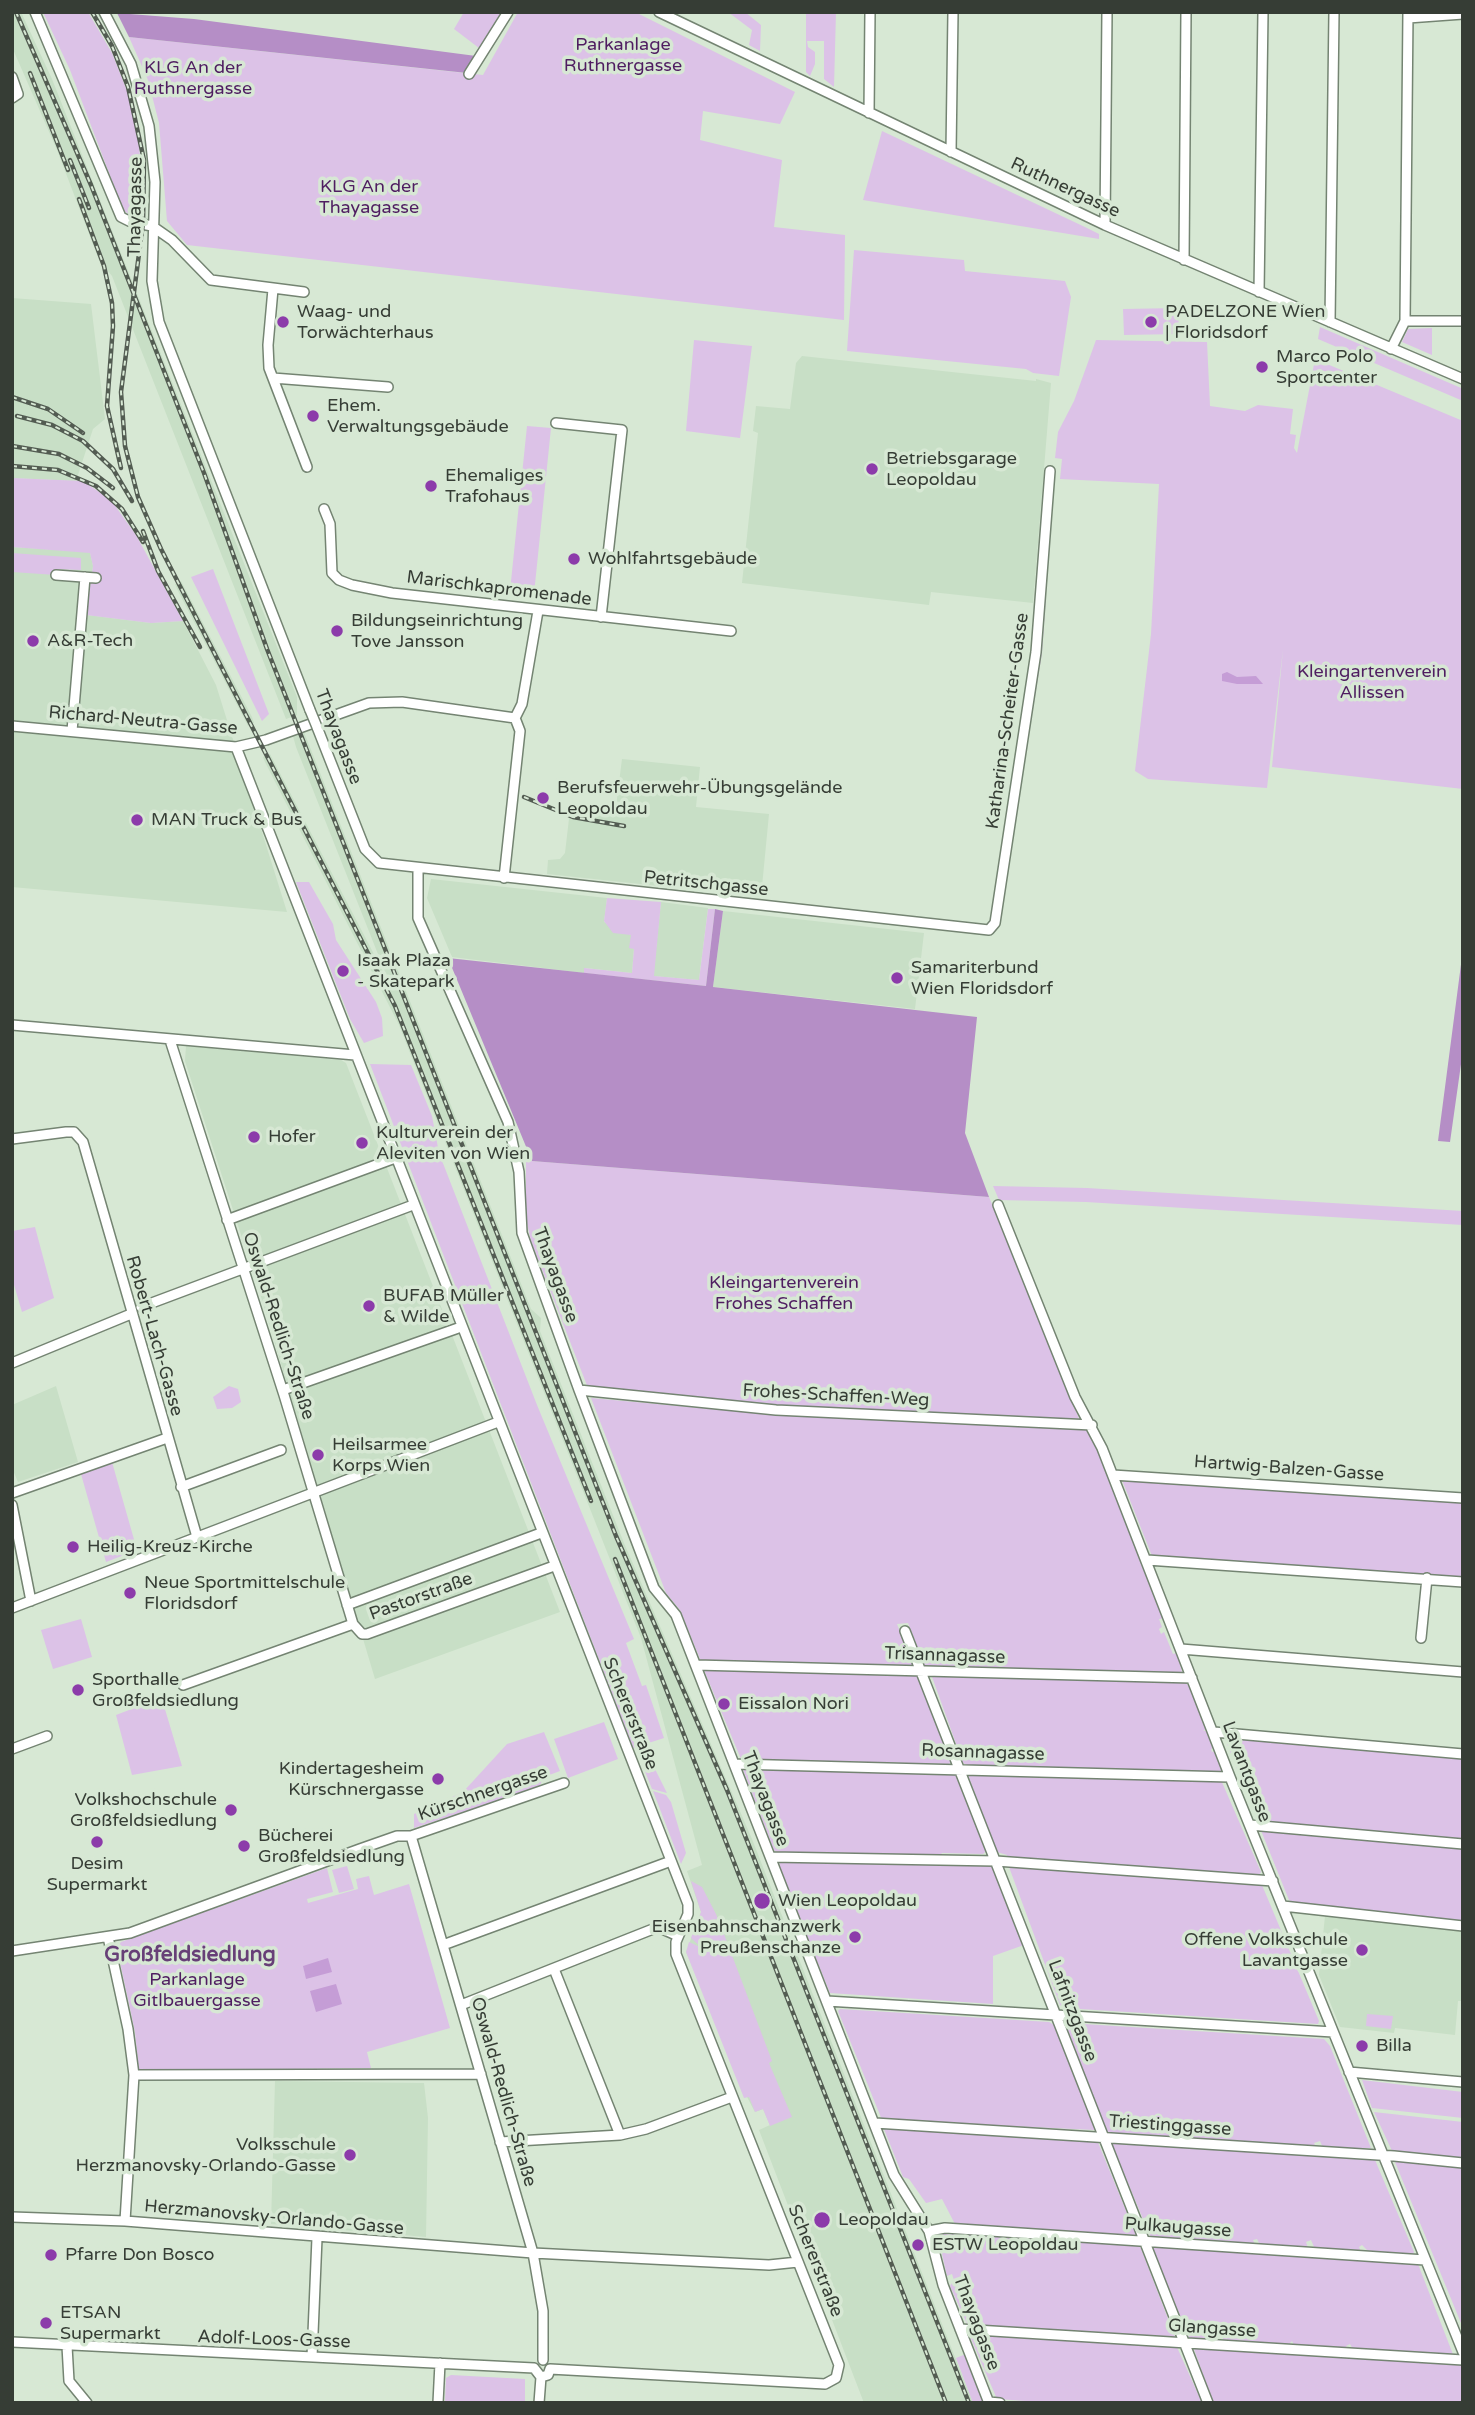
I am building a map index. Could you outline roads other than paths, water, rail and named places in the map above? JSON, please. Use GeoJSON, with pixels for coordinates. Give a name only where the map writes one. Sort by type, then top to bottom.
{"type":"FeatureCollection","features":[{"type":"Feature","properties":{"kind":"street"},"geometry":{"type":"LineString","coordinates":[[35,12],[121,217],[152,226],[172,240],[211,280],[304,292]]}},
{"type":"Feature","properties":{"kind":"street","name":"Thayagasse"},"geometry":{"type":"LineString","coordinates":[[104,12],[131,64],[145,107],[155,171],[152,281],[162,332],[369,856],[379,863],[418,870],[418,918],[512,1136],[519,1172],[522,1233],[579,1390],[654,1588],[674,1612],[696,1665],[894,2175],[929,2231],[943,2285],[989,2402]]}},
{"type":"Feature","properties":{"kind":"street"},"geometry":{"type":"LineString","coordinates":[[469,74],[508,12]]}},
{"type":"Feature","properties":{"kind":"street","name":"Ruthnergasse"},"geometry":{"type":"LineString","coordinates":[[659,12],[1105,225],[1463,379]]}},
{"type":"Feature","properties":{"kind":"street"},"geometry":{"type":"LineString","coordinates":[[869,113],[870,12]]}},
{"type":"Feature","properties":{"kind":"street"},"geometry":{"type":"LineString","coordinates":[[951,152],[953,12]]}},
{"type":"Feature","properties":{"kind":"street"},"geometry":{"type":"LineString","coordinates":[[1105,225],[1107,12]]}},
{"type":"Feature","properties":{"kind":"street"},"geometry":{"type":"LineString","coordinates":[[1184,260],[1186,12]]}},
{"type":"Feature","properties":{"kind":"street"},"geometry":{"type":"LineString","coordinates":[[1259,292],[1263,12]]}},
{"type":"Feature","properties":{"kind":"street"},"geometry":{"type":"LineString","coordinates":[[1330,322],[1334,12]]}},
{"type":"Feature","properties":{"kind":"street"},"geometry":{"type":"LineString","coordinates":[[1391,349],[1405,321],[1408,15],[1463,14]]}},
{"type":"Feature","properties":{"kind":"street"},"geometry":{"type":"LineString","coordinates":[[12,77],[18,94],[12,98]]}},
{"type":"Feature","properties":{"kind":"street"},"geometry":{"type":"LineString","coordinates":[[273,289],[267,352],[273,378],[307,467]]}},
{"type":"Feature","properties":{"kind":"street"},"geometry":{"type":"LineString","coordinates":[[1405,321],[1463,321]]}},
{"type":"Feature","properties":{"kind":"street"},"geometry":{"type":"LineString","coordinates":[[273,378],[388,387]]}},
{"type":"Feature","properties":{"kind":"street"},"geometry":{"type":"LineString","coordinates":[[556,423],[622,430],[601,617]]}},
{"type":"Feature","properties":{"kind":"street","name":"Katharina-Scheiter-Gasse"},"geometry":{"type":"LineString","coordinates":[[989,930],[995,923],[1036,652],[1050,471]]}},
{"type":"Feature","properties":{"kind":"street","name":"Marischkapromenade"},"geometry":{"type":"LineString","coordinates":[[324,509],[330,524],[332,573],[340,580],[392,593],[731,631]]}},
{"type":"Feature","properties":{"kind":"street"},"geometry":{"type":"LineString","coordinates":[[56,575],[96,578]]}},
{"type":"Feature","properties":{"kind":"street"},"geometry":{"type":"LineString","coordinates":[[72,731],[85,577]]}},
{"type":"Feature","properties":{"kind":"street"},"geometry":{"type":"LineString","coordinates":[[504,878],[520,731],[515,718],[523,704],[538,611]]}},
{"type":"Feature","properties":{"kind":"street","name":"Richard-Neutra-Gasse"},"geometry":{"type":"LineString","coordinates":[[12,726],[236,747],[266,740],[369,703],[402,702],[515,718]]}},
{"type":"Feature","properties":{"kind":"street","name":"Schererstraße"},"geometry":{"type":"LineString","coordinates":[[236,747],[689,1907],[678,1936],[676,1954],[839,2365],[839,2372],[831,2382],[550,2369]]}},
{"type":"Feature","properties":{"kind":"street","name":"Petritschgasse"},"geometry":{"type":"LineString","coordinates":[[418,870],[989,930]]}},
{"type":"Feature","properties":{"kind":"street"},"geometry":{"type":"LineString","coordinates":[[12,1025],[355,1055]]}},
{"type":"Feature","properties":{"kind":"street","name":"Oswald-Redlich-Straße"},"geometry":{"type":"LineString","coordinates":[[170,1040],[283,1391],[353,1624]]}},
{"type":"Feature","properties":{"kind":"street","name":"Robert-Lach-Gasse"},"geometry":{"type":"LineString","coordinates":[[12,1139],[74,1132],[83,1142],[197,1537]]}},
{"type":"Feature","properties":{"kind":"street"},"geometry":{"type":"LineString","coordinates":[[227,1220],[395,1158]]}},
{"type":"Feature","properties":{"kind":"street"},"geometry":{"type":"LineString","coordinates":[[141,1307],[413,1205]]}},
{"type":"Feature","properties":{"kind":"street","name":"Lavantgasse"},"geometry":{"type":"LineString","coordinates":[[998,1206],[1075,1397],[1083,1415],[1092,1425],[1113,1475],[1230,1777],[1463,2352]]}},
{"type":"Feature","properties":{"kind":"street"},"geometry":{"type":"LineString","coordinates":[[12,1363],[131,1314]]}},
{"type":"Feature","properties":{"kind":"street"},"geometry":{"type":"LineString","coordinates":[[283,1391],[461,1327]]}},
{"type":"Feature","properties":{"kind":"street","name":"Frohes-Schaffen-Weg"},"geometry":{"type":"LineString","coordinates":[[579,1390],[776,1410],[1092,1425]]}},
{"type":"Feature","properties":{"kind":"street"},"geometry":{"type":"LineString","coordinates":[[12,1608],[498,1422]]}},
{"type":"Feature","properties":{"kind":"street"},"geometry":{"type":"LineString","coordinates":[[12,1493],[167,1438]]}},
{"type":"Feature","properties":{"kind":"street"},"geometry":{"type":"LineString","coordinates":[[181,1487],[281,1450]]}},
{"type":"Feature","properties":{"kind":"street","name":"Hartwig-Balzen-Gasse"},"geometry":{"type":"LineString","coordinates":[[1113,1475],[1463,1498]]}},
{"type":"Feature","properties":{"kind":"street"},"geometry":{"type":"LineString","coordinates":[[12,1505],[31,1601]]}},
{"type":"Feature","properties":{"kind":"street","name":"Pastorstraße"},"geometry":{"type":"LineString","coordinates":[[347,1605],[541,1533]]}},
{"type":"Feature","properties":{"kind":"street"},"geometry":{"type":"LineString","coordinates":[[1147,1560],[1463,1582]]}},
{"type":"Feature","properties":{"kind":"street","name":"Pastorstraße"},"geometry":{"type":"LineString","coordinates":[[183,1685],[353,1624],[362,1634],[367,1633],[554,1566]]}},
{"type":"Feature","properties":{"kind":"street"},"geometry":{"type":"LineString","coordinates":[[1421,1638],[1427,1578]]}},
{"type":"Feature","properties":{"kind":"street","name":"Lafnitzgasse"},"geometry":{"type":"LineString","coordinates":[[905,1631],[1208,2403]]}},
{"type":"Feature","properties":{"kind":"street"},"geometry":{"type":"LineString","coordinates":[[1181,1649],[1463,1672]]}},
{"type":"Feature","properties":{"kind":"street","name":"Trisannagasse"},"geometry":{"type":"LineString","coordinates":[[696,1665],[1192,1678]]}},
{"type":"Feature","properties":{"kind":"street"},"geometry":{"type":"LineString","coordinates":[[1214,1732],[1463,1754]]}},
{"type":"Feature","properties":{"kind":"street"},"geometry":{"type":"LineString","coordinates":[[12,1749],[47,1736]]}},
{"type":"Feature","properties":{"kind":"street","name":"Rosannagasse"},"geometry":{"type":"LineString","coordinates":[[735,1764],[1230,1777]]}},
{"type":"Feature","properties":{"kind":"street","name":"Kürschnergasse"},"geometry":{"type":"LineString","coordinates":[[12,1951],[108,1937],[159,1923],[397,1836],[411,1836],[564,1783]]}},
{"type":"Feature","properties":{"kind":"street"},"geometry":{"type":"LineString","coordinates":[[1250,1825],[1463,1844]]}},
{"type":"Feature","properties":{"kind":"street","name":"Oswald-Redlich-Straße"},"geometry":{"type":"LineString","coordinates":[[411,1836],[533,2253],[543,2311],[543,2360]]}},
{"type":"Feature","properties":{"kind":"street"},"geometry":{"type":"LineString","coordinates":[[771,1857],[996,1861],[1273,1881]]}},
{"type":"Feature","properties":{"kind":"street"},"geometry":{"type":"LineString","coordinates":[[443,1945],[670,1861]]}},
{"type":"Feature","properties":{"kind":"street"},"geometry":{"type":"LineString","coordinates":[[1283,1906],[1463,1926]]}},
{"type":"Feature","properties":{"kind":"street"},"geometry":{"type":"LineString","coordinates":[[461,2005],[655,1928],[678,1936]]}},
{"type":"Feature","properties":{"kind":"street"},"geometry":{"type":"LineString","coordinates":[[108,1937],[128,2029],[134,2075],[125,2221]]}},
{"type":"Feature","properties":{"kind":"street"},"geometry":{"type":"LineString","coordinates":[[554,1969],[620,2135]]}},
{"type":"Feature","properties":{"kind":"street"},"geometry":{"type":"LineString","coordinates":[[827,2001],[1333,2032]]}},
{"type":"Feature","properties":{"kind":"street"},"geometry":{"type":"LineString","coordinates":[[1349,2072],[1463,2082]]}},
{"type":"Feature","properties":{"kind":"street"},"geometry":{"type":"LineString","coordinates":[[134,2075],[481,2074]]}},
{"type":"Feature","properties":{"kind":"street"},"geometry":{"type":"LineString","coordinates":[[500,2142],[620,2135],[646,2129],[732,2097]]}},
{"type":"Feature","properties":{"kind":"street","name":"Triestinggasse"},"geometry":{"type":"LineString","coordinates":[[875,2123],[1383,2155],[1463,2163]]}},
{"type":"Feature","properties":{"kind":"street","name":"Herzmanovsky-Orlando-Gasse"},"geometry":{"type":"LineString","coordinates":[[12,2217],[125,2221],[533,2253],[769,2265],[798,2262]]}},
{"type":"Feature","properties":{"kind":"street","name":"Pulkaugasse"},"geometry":{"type":"LineString","coordinates":[[929,2231],[945,2228],[1425,2260]]}},
{"type":"Feature","properties":{"kind":"street"},"geometry":{"type":"LineString","coordinates":[[312,2357],[317,2238]]}},
{"type":"Feature","properties":{"kind":"street","name":"Glangasse"},"geometry":{"type":"LineString","coordinates":[[960,2329],[1463,2360]]}},
{"type":"Feature","properties":{"kind":"street","name":"Adolf-Loos-Gasse"},"geometry":{"type":"LineString","coordinates":[[12,2342],[534,2368]]}},
{"type":"Feature","properties":{"kind":"street"},"geometry":{"type":"LineString","coordinates":[[67,2346],[69,2382],[87,2403]]}},
{"type":"Feature","properties":{"kind":"street"},"geometry":{"type":"LineString","coordinates":[[540,2403],[541,2377],[534,2368],[537,2362],[543,2360],[550,2369],[548,2375],[541,2377]]}},
{"type":"Feature","properties":{"kind":"street"},"geometry":{"type":"LineString","coordinates":[[438,2403],[440,2364]]}},
{"type":"Feature","properties":{"kind":"street"},"geometry":{"type":"LineString","coordinates":[[989,2402],[1000,2403]]}},
{"type":"Feature","properties":{"kind":"railway"},"geometry":{"type":"LineString","coordinates":[[16,12],[91,185],[204,473],[267,649],[616,1536],[727,1790],[969,2403]]}},
{"type":"Feature","properties":{"kind":"railway"},"geometry":{"type":"LineString","coordinates":[[92,12],[112,46],[128,87],[144,160],[143,223],[121,392],[125,446],[138,497],[161,549],[395,1006],[591,1501]]}},
{"type":"Feature","properties":{"kind":"railway"},"geometry":{"type":"LineString","coordinates":[[30,73],[68,170]]}},
{"type":"Feature","properties":{"kind":"railway"},"geometry":{"type":"LineString","coordinates":[[70,160],[89,208]]}},
{"type":"Feature","properties":{"kind":"railway"},"geometry":{"type":"LineString","coordinates":[[79,199],[104,266],[112,303],[113,326],[107,406],[121,468]]}},
{"type":"Feature","properties":{"kind":"railway"},"geometry":{"type":"LineString","coordinates":[[12,397],[48,409],[83,433]]}},
{"type":"Feature","properties":{"kind":"railway"},"geometry":{"type":"LineString","coordinates":[[17,416],[52,425],[83,441],[113,469],[132,501]]}},
{"type":"Feature","properties":{"kind":"railway"},"geometry":{"type":"LineString","coordinates":[[12,446],[59,454],[87,468],[113,488]]}},
{"type":"Feature","properties":{"kind":"railway"},"geometry":{"type":"LineString","coordinates":[[12,466],[58,470],[96,486],[122,509],[143,542]]}},
{"type":"Feature","properties":{"kind":"railway"},"geometry":{"type":"LineString","coordinates":[[143,531],[158,571],[200,647]]}},
{"type":"Feature","properties":{"kind":"railway"},"geometry":{"type":"LineString","coordinates":[[524,797],[573,817],[624,826]]}},
{"type":"Feature","properties":{"kind":"railway"},"geometry":{"type":"LineString","coordinates":[[615,1559],[946,2403]]}},
{"type":"Feature","properties":{"kind":"place","name":"Waag- und Torwächterhaus"},"geometry":{"type":"Point","coordinates":[283,322]}},
{"type":"Feature","properties":{"kind":"place","name":"PADELZONE Wien | Floridsdorf"},"geometry":{"type":"Point","coordinates":[1151,322]}},
{"type":"Feature","properties":{"kind":"place","name":"Marco Polo Sportcenter"},"geometry":{"type":"Point","coordinates":[1262,367]}},
{"type":"Feature","properties":{"kind":"place","name":"Ehem. Verwaltungsgebäude"},"geometry":{"type":"Point","coordinates":[313,416]}},
{"type":"Feature","properties":{"kind":"place","name":"Betriebsgarage Leopoldau"},"geometry":{"type":"Point","coordinates":[872,469]}},
{"type":"Feature","properties":{"kind":"place","name":"Ehemaliges Trafohaus"},"geometry":{"type":"Point","coordinates":[431,486]}},
{"type":"Feature","properties":{"kind":"place","name":"Wohlfahrtsgebäude"},"geometry":{"type":"Point","coordinates":[574,559]}},
{"type":"Feature","properties":{"kind":"place","name":"Bildungseinrichtung Tove Jansson"},"geometry":{"type":"Point","coordinates":[337,631]}},
{"type":"Feature","properties":{"kind":"place","name":"A&R-Tech"},"geometry":{"type":"Point","coordinates":[33,641]}},
{"type":"Feature","properties":{"kind":"place","name":"Berufsfeuerwehr-Übungsgelände Leopoldau"},"geometry":{"type":"Point","coordinates":[543,798]}},
{"type":"Feature","properties":{"kind":"place","name":"MAN Truck & Bus"},"geometry":{"type":"Point","coordinates":[137,820]}},
{"type":"Feature","properties":{"kind":"place","name":"Isaak Plaza - Skatepark"},"geometry":{"type":"Point","coordinates":[343,971]}},
{"type":"Feature","properties":{"kind":"place","name":"Samariterbund Wien Floridsdorf"},"geometry":{"type":"Point","coordinates":[897,978]}},
{"type":"Feature","properties":{"kind":"place","name":"Hofer"},"geometry":{"type":"Point","coordinates":[254,1137]}},
{"type":"Feature","properties":{"kind":"place","name":"Kulturverein der Aleviten von Wien"},"geometry":{"type":"Point","coordinates":[362,1143]}},
{"type":"Feature","properties":{"kind":"place","name":"BUFAB Müller & Wilde"},"geometry":{"type":"Point","coordinates":[369,1306]}},
{"type":"Feature","properties":{"kind":"place","name":"Heilsarmee Korps Wien"},"geometry":{"type":"Point","coordinates":[318,1455]}},
{"type":"Feature","properties":{"kind":"place","name":"Heilig-Kreuz-Kirche"},"geometry":{"type":"Point","coordinates":[73,1547]}},
{"type":"Feature","properties":{"kind":"place","name":"Neue Sportmittelschule Floridsdorf"},"geometry":{"type":"Point","coordinates":[130,1593]}},
{"type":"Feature","properties":{"kind":"place","name":"Sporthalle Großfeldsiedlung"},"geometry":{"type":"Point","coordinates":[78,1690]}},
{"type":"Feature","properties":{"kind":"place","name":"Eissalon Nori"},"geometry":{"type":"Point","coordinates":[724,1704]}},
{"type":"Feature","properties":{"kind":"place","name":"Kindertagesheim Kürschnergasse"},"geometry":{"type":"Point","coordinates":[438,1779]}},
{"type":"Feature","properties":{"kind":"place","name":"Volkshochschule Großfeldsiedlung"},"geometry":{"type":"Point","coordinates":[231,1810]}},
{"type":"Feature","properties":{"kind":"place","name":"Desim Supermarkt"},"geometry":{"type":"Point","coordinates":[97,1842]}},
{"type":"Feature","properties":{"kind":"place","name":"Bücherei Großfeldsiedlung"},"geometry":{"type":"Point","coordinates":[244,1846]}},
{"type":"Feature","properties":{"kind":"place","name":"Wien Leopoldau"},"geometry":{"type":"Point","coordinates":[762,1901]}},
{"type":"Feature","properties":{"kind":"place","name":"Eisenbahnschanzwerk Preußenschanze"},"geometry":{"type":"Point","coordinates":[855,1937]}},
{"type":"Feature","properties":{"kind":"place","name":"Offene Volksschule Lavantgasse"},"geometry":{"type":"Point","coordinates":[1362,1950]}},
{"type":"Feature","properties":{"kind":"place","name":"Billa"},"geometry":{"type":"Point","coordinates":[1362,2046]}},
{"type":"Feature","properties":{"kind":"place","name":"Volksschule Herzmanovsky-Orlando-Gasse"},"geometry":{"type":"Point","coordinates":[350,2155]}},
{"type":"Feature","properties":{"kind":"place","name":"Leopoldau"},"geometry":{"type":"Point","coordinates":[822,2220]}},
{"type":"Feature","properties":{"kind":"place","name":"ESTW Leopoldau"},"geometry":{"type":"Point","coordinates":[918,2245]}},
{"type":"Feature","properties":{"kind":"place","name":"Pfarre Don Bosco"},"geometry":{"type":"Point","coordinates":[51,2255]}},
{"type":"Feature","properties":{"kind":"place","name":"ETSAN Supermarkt"},"geometry":{"type":"Point","coordinates":[46,2323]}},
{"type":"Feature","properties":{"kind":"district","name":"Großfeldsiedlung"},"geometry":{"type":"Point","coordinates":[190,1955]}},
{"type":"Feature","properties":{"kind":"park label","name":"Parkanlage Ruthnergasse"},"geometry":{"type":"Point","coordinates":[623,55]}},
{"type":"Feature","properties":{"kind":"park label","name":"KLG An der Ruthnergasse"},"geometry":{"type":"Point","coordinates":[193,78]}},
{"type":"Feature","properties":{"kind":"park label","name":"KLG An der Thayagasse"},"geometry":{"type":"Point","coordinates":[369,197]}},
{"type":"Feature","properties":{"kind":"park label","name":"Kleingartenverein Allissen"},"geometry":{"type":"Point","coordinates":[1372,682]}},
{"type":"Feature","properties":{"kind":"park label","name":"Kleingartenverein Frohes Schaffen"},"geometry":{"type":"Point","coordinates":[784,1293]}},
{"type":"Feature","properties":{"kind":"park label","name":"Parkanlage Gitlbauergasse"},"geometry":{"type":"Point","coordinates":[197,1990]}}]}
